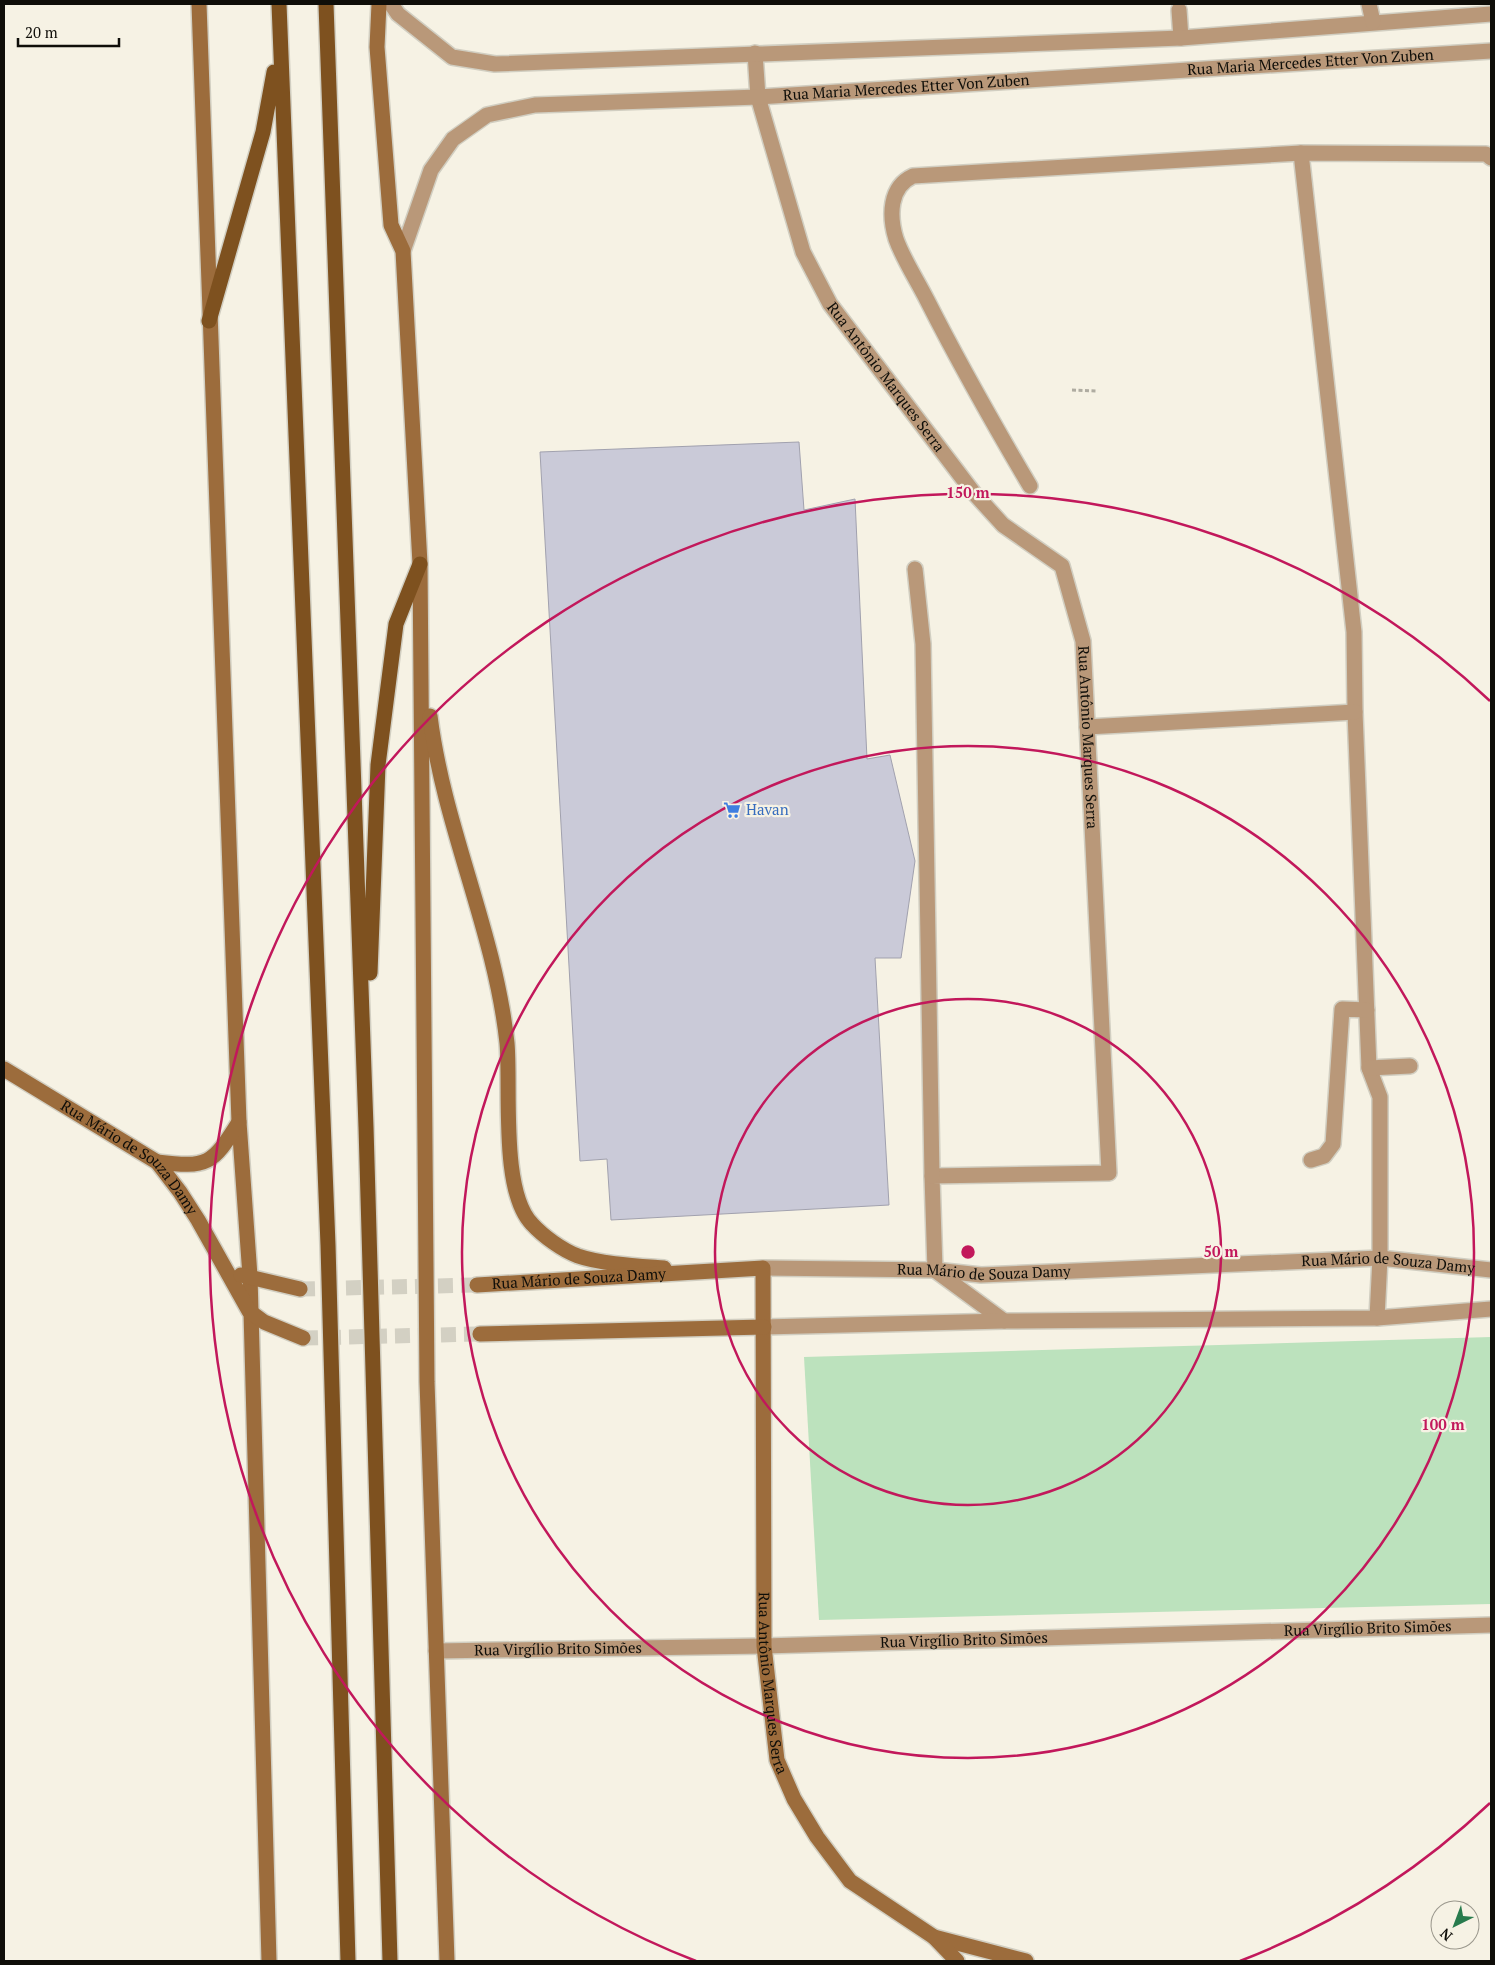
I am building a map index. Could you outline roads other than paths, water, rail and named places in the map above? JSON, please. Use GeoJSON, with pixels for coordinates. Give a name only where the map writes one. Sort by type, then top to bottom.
{"type":"FeatureCollection","features":[{"type":"Feature","properties":{"kind":"main road"},"geometry":{"type":"LineString","coordinates":[[199,4],[209,321],[240,1122],[250,1276],[249,1311],[269,1961]]}},
{"type":"Feature","properties":{"kind":"main road"},"geometry":{"type":"LineString","coordinates":[[279,4],[279,46],[328,1245],[348,1961]]}},
{"type":"Feature","properties":{"kind":"main road"},"geometry":{"type":"LineString","coordinates":[[326,4],[366,1127],[390,1961]]}},
{"type":"Feature","properties":{"kind":"main road"},"geometry":{"type":"LineString","coordinates":[[379,4],[378,47],[391,225],[403,251],[426,682],[434,753],[478,904],[504,1012],[507,1046],[508,1137],[516,1194],[530,1222],[553,1241],[578,1256],[631,1265],[712,1272]]}},
{"type":"Feature","properties":{"kind":"main road"},"geometry":{"type":"LineString","coordinates":[[209,321],[263,132],[279,46]]}},
{"type":"Feature","properties":{"kind":"main road"},"geometry":{"type":"LineString","coordinates":[[366,1127],[372,900],[378,765],[396,624],[420,564]]}},
{"type":"Feature","properties":{"kind":"main road"},"geometry":{"type":"LineString","coordinates":[[420,564],[427,1382],[447,1961]]}},
{"type":"Feature","properties":{"kind":"main road","name":"Rua Mário de Souza Damy"},"geometry":{"type":"LineString","coordinates":[[4,1069],[157,1162],[180,1192],[249,1311],[264,1322],[303,1338]]}},
{"type":"Feature","properties":{"kind":"main road"},"geometry":{"type":"LineString","coordinates":[[157,1162],[185,1166],[204,1163],[220,1152],[240,1122]]}},
{"type":"Feature","properties":{"kind":"main road","name":"Rua Mário de Souza Damy"},"geometry":{"type":"LineString","coordinates":[[477,1285],[763,1268]]}},
{"type":"Feature","properties":{"kind":"main road","name":"Rua Antônio Marques Serra"},"geometry":{"type":"LineString","coordinates":[[763,1268],[764,1646],[777,1760],[794,1798],[817,1837],[850,1881],[934,1937],[1026,1961]]}},
{"type":"Feature","properties":{"kind":"main road"},"geometry":{"type":"LineString","coordinates":[[228,1273],[250,1276],[300,1289]]}},
{"type":"Feature","properties":{"kind":"main road"},"geometry":{"type":"LineString","coordinates":[[480,1334],[764,1327]]}},
{"type":"Feature","properties":{"kind":"main road"},"geometry":{"type":"LineString","coordinates":[[934,1937],[957,1961]]}},
{"type":"Feature","properties":{"kind":"street"},"geometry":{"type":"LineString","coordinates":[[391,4],[398,14],[452,57],[494,64],[1181,38],[1491,14]]}},
{"type":"Feature","properties":{"kind":"street"},"geometry":{"type":"LineString","coordinates":[[1369,4],[1373,22]]}},
{"type":"Feature","properties":{"kind":"street"},"geometry":{"type":"LineString","coordinates":[[1179,10],[1181,38]]}},
{"type":"Feature","properties":{"kind":"street","name":"Rua Maria Mercedes Etter Von Zuben"},"geometry":{"type":"LineString","coordinates":[[403,251],[431,170],[453,139],[486,115],[535,105],[758,97],[1491,51]]}},
{"type":"Feature","properties":{"kind":"street","name":"Rua Antônio Marques Serra"},"geometry":{"type":"LineString","coordinates":[[755,53],[758,97],[803,252],[830,304],[973,492],[1004,525],[1062,566],[1083,640],[1108,1172],[932,1176]]}},
{"type":"Feature","properties":{"kind":"street"},"geometry":{"type":"LineString","coordinates":[[1301,153],[1354,632],[1355,712],[1369,1068],[1380,1097],[1380,1258],[1377,1318]]}},
{"type":"Feature","properties":{"kind":"street"},"geometry":{"type":"LineString","coordinates":[[1030,486],[978,398],[896,238],[892,206],[896,189],[903,181],[913,176],[1301,153],[1486,154],[1491,158]]}},
{"type":"Feature","properties":{"kind":"street"},"geometry":{"type":"LineString","coordinates":[[915,569],[923,644],[935,1270],[1004,1322]]}},
{"type":"Feature","properties":{"kind":"street"},"geometry":{"type":"LineString","coordinates":[[1087,727],[1355,712]]}},
{"type":"Feature","properties":{"kind":"street"},"geometry":{"type":"LineString","coordinates":[[1311,1160],[1324,1156],[1333,1144],[1342,1009],[1367,1010]]}},
{"type":"Feature","properties":{"kind":"street"},"geometry":{"type":"LineString","coordinates":[[1369,1068],[1410,1066]]}},
{"type":"Feature","properties":{"kind":"street","name":"Rua Mário de Souza Damy"},"geometry":{"type":"LineString","coordinates":[[763,1268],[935,1270],[981,1275],[1380,1258],[1491,1270]]}},
{"type":"Feature","properties":{"kind":"street"},"geometry":{"type":"LineString","coordinates":[[764,1327],[1377,1318],[1491,1309]]}},
{"type":"Feature","properties":{"kind":"street","name":"Rua Virgílio Brito Simões"},"geometry":{"type":"LineString","coordinates":[[436,1651],[764,1646],[1491,1625]]}},
{"type":"Feature","properties":{"kind":"tunnel"},"geometry":{"type":"LineString","coordinates":[[300,1289],[477,1285]]}},
{"type":"Feature","properties":{"kind":"tunnel"},"geometry":{"type":"LineString","coordinates":[[303,1338],[480,1334]]}},
{"type":"Feature","properties":{"kind":"place","name":"Havan"},"geometry":{"type":"Point","coordinates":[732,810]}}]}
